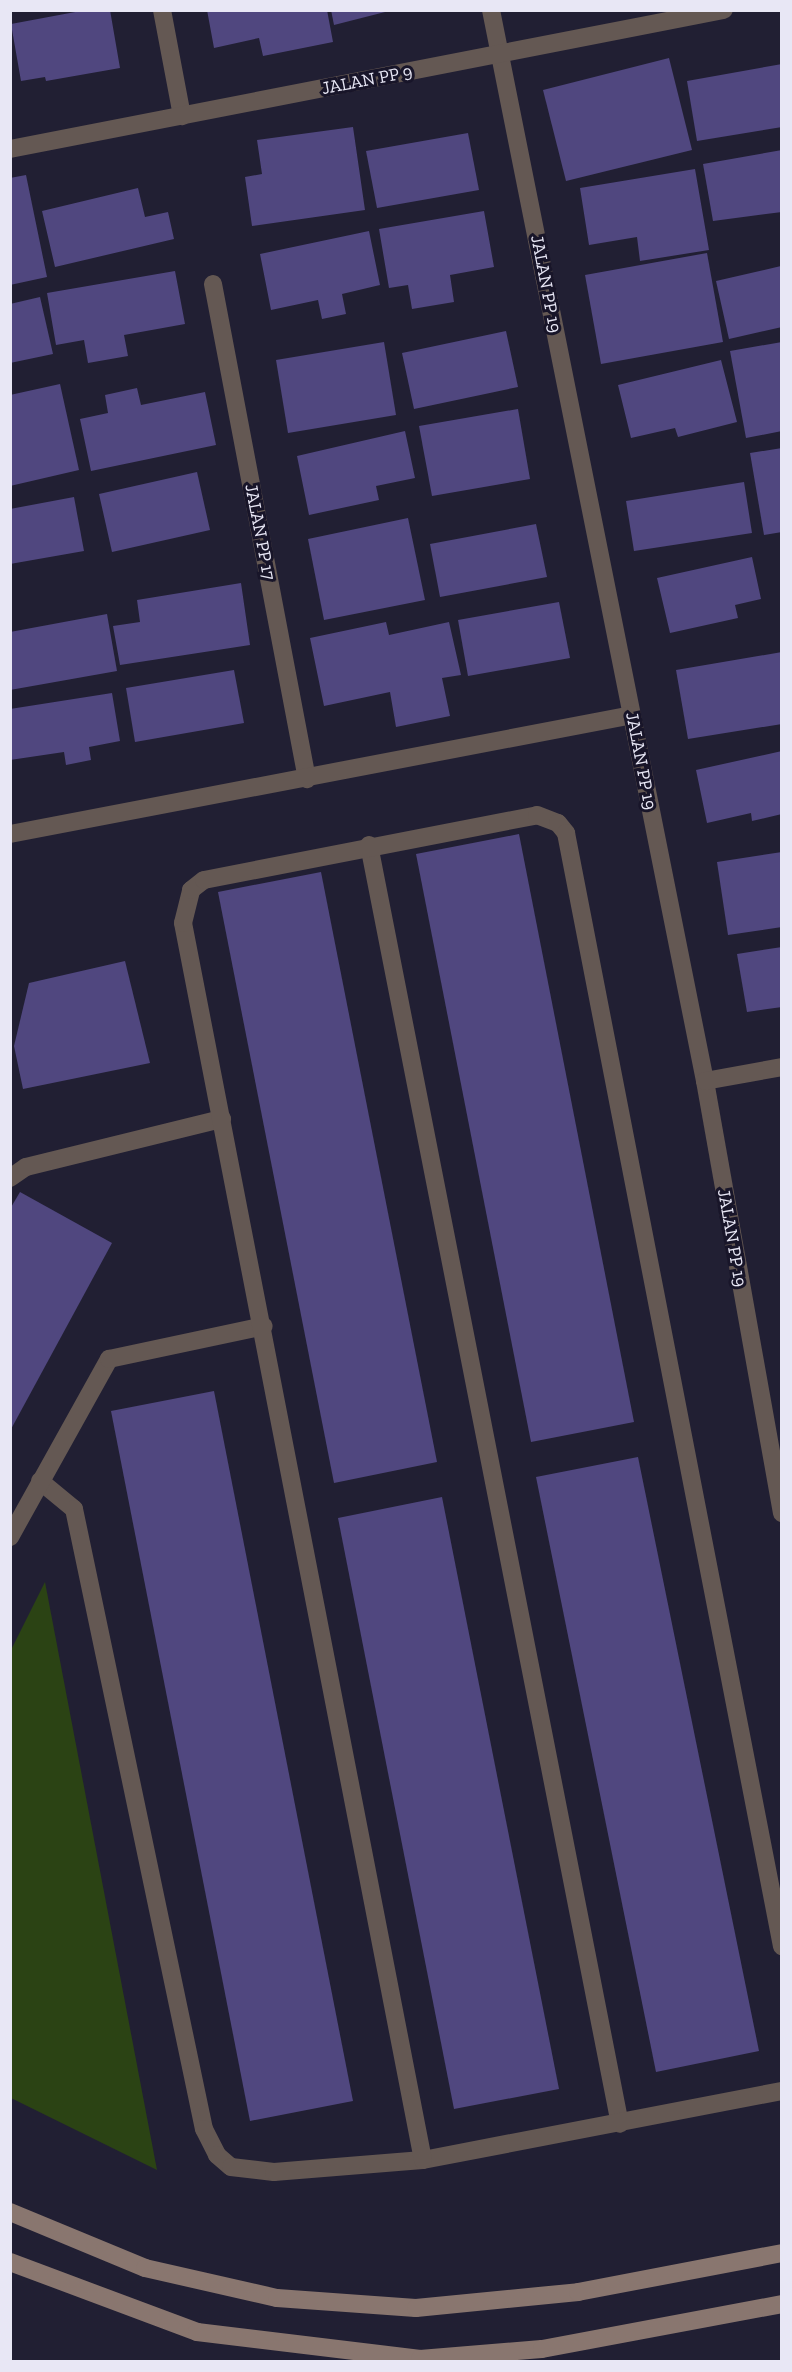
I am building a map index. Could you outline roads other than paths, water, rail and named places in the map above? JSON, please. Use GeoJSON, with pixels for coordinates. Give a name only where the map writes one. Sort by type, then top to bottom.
{"type":"FeatureCollection","features":[{"type":"Feature","properties":{"kind":"street"},"geometry":{"type":"LineString","coordinates":[[162,10],[182,116]]}},
{"type":"Feature","properties":{"kind":"street","name":"JALAN PP 19"},"geometry":{"type":"LineString","coordinates":[[491,10],[705,1081],[782,1513]]}},
{"type":"Feature","properties":{"kind":"street","name":"JALAN PP 9"},"geometry":{"type":"LineString","coordinates":[[10,149],[724,10]]}},
{"type":"Feature","properties":{"kind":"street","name":"JALAN PP 17"},"geometry":{"type":"LineString","coordinates":[[213,284],[307,779]]}},
{"type":"Feature","properties":{"kind":"street"},"geometry":{"type":"LineString","coordinates":[[10,834],[632,715]]}},
{"type":"Feature","properties":{"kind":"street"},"geometry":{"type":"LineString","coordinates":[[423,2160],[264,1326],[183,923],[191,890],[222,874],[537,815],[558,823],[572,844],[782,1946]]}},
{"type":"Feature","properties":{"kind":"street"},"geometry":{"type":"LineString","coordinates":[[369,845],[620,2124]]}},
{"type":"Feature","properties":{"kind":"street"},"geometry":{"type":"LineString","coordinates":[[705,1081],[782,1067]]}},
{"type":"Feature","properties":{"kind":"street"},"geometry":{"type":"LineString","coordinates":[[10,1178],[26,1167],[222,1119]]}},
{"type":"Feature","properties":{"kind":"street"},"geometry":{"type":"LineString","coordinates":[[10,1537],[109,1359],[264,1326]]}},
{"type":"Feature","properties":{"kind":"street"},"geometry":{"type":"LineString","coordinates":[[40,1481],[74,1509],[209,2143],[231,2167],[251,2172],[423,2160],[620,2124],[782,2091]]}},
{"type":"Feature","properties":{"kind":"street"},"geometry":{"type":"LineString","coordinates":[[10,2211],[145,2268],[277,2298],[416,2308],[578,2292],[782,2253]]}},
{"type":"Feature","properties":{"kind":"street"},"geometry":{"type":"LineString","coordinates":[[10,2262],[197,2332],[420,2360],[542,2349],[782,2304]]}}]}
